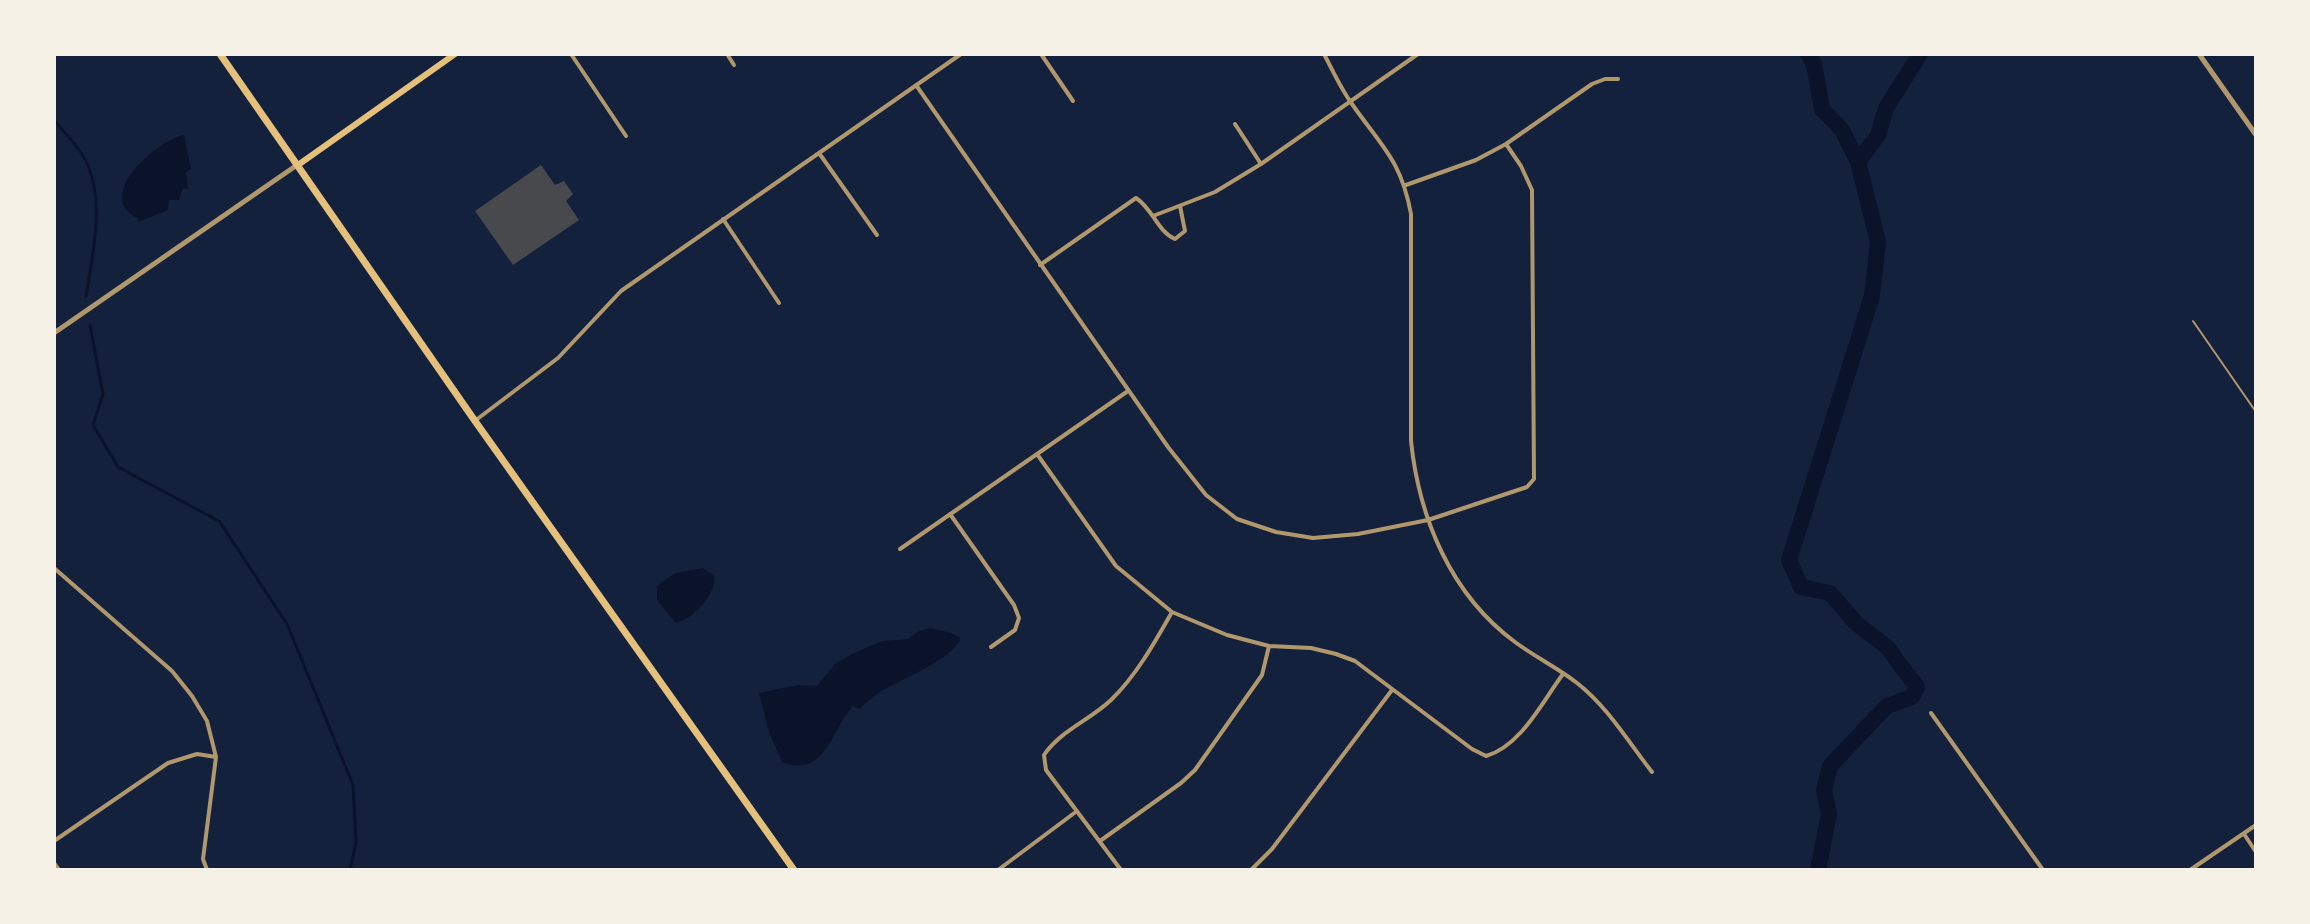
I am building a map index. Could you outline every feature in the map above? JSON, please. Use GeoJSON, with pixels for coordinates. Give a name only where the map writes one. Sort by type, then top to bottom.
{"type":"FeatureCollection","features":[{"type":"Feature","properties":{"kind":"main road"},"geometry":{"type":"LineString","coordinates":[[220,54],[475,421],[794,870]]}},
{"type":"Feature","properties":{"kind":"main road"},"geometry":{"type":"LineString","coordinates":[[298,165],[455,54]]}},
{"type":"Feature","properties":{"kind":"street"},"geometry":{"type":"LineString","coordinates":[[571,54],[626,136]]}},
{"type":"Feature","properties":{"kind":"street"},"geometry":{"type":"LineString","coordinates":[[727,54],[734,65]]}},
{"type":"Feature","properties":{"kind":"street"},"geometry":{"type":"LineString","coordinates":[[475,421],[558,358],[621,291],[961,54]]}},
{"type":"Feature","properties":{"kind":"street"},"geometry":{"type":"LineString","coordinates":[[1041,54],[1073,101]]}},
{"type":"Feature","properties":{"kind":"street"},"geometry":{"type":"LineString","coordinates":[[1324,54],[1350,102],[1392,157],[1406,185],[1411,214],[1411,441],[1414,473],[1441,552],[1461,588],[1484,616],[1514,641],[1577,683],[1598,702],[1652,772]]}},
{"type":"Feature","properties":{"kind":"street"},"geometry":{"type":"LineString","coordinates":[[1153,216],[1215,192],[1261,164],[1418,54]]}},
{"type":"Feature","properties":{"kind":"street"},"geometry":{"type":"LineString","coordinates":[[2199,54],[2256,135]]}},
{"type":"Feature","properties":{"kind":"street"},"geometry":{"type":"LineString","coordinates":[[1406,185],[1476,160],[1506,144],[1592,84],[1605,79],[1618,79]]}},
{"type":"Feature","properties":{"kind":"street"},"geometry":{"type":"LineString","coordinates":[[916,85],[1128,391],[1206,495],[1237,519],[1276,532],[1313,538],[1358,534],[1428,520],[1527,487],[1534,479],[1532,190],[1506,144]]}},
{"type":"Feature","properties":{"kind":"street"},"geometry":{"type":"LineString","coordinates":[[1235,124],[1261,164]]}},
{"type":"Feature","properties":{"kind":"street"},"geometry":{"type":"LineString","coordinates":[[819,153],[877,235]]}},
{"type":"Feature","properties":{"kind":"street"},"geometry":{"type":"LineString","coordinates":[[54,333],[298,165]]}},
{"type":"Feature","properties":{"kind":"street"},"geometry":{"type":"LineString","coordinates":[[1040,265],[1136,198],[1145,204],[1166,234],[1179,238],[1185,231],[1180,205]]}},
{"type":"Feature","properties":{"kind":"street"},"geometry":{"type":"LineString","coordinates":[[723,219],[779,303]]}},
{"type":"Feature","properties":{"kind":"street"},"geometry":{"type":"LineString","coordinates":[[900,549],[1128,391]]}},
{"type":"Feature","properties":{"kind":"street"},"geometry":{"type":"LineString","coordinates":[[1037,454],[1116,566],[1172,612],[1227,635],[1269,646],[1311,648],[1355,661],[1472,749],[1486,756],[1501,752],[1515,739],[1563,674]]}},
{"type":"Feature","properties":{"kind":"street"},"geometry":{"type":"LineString","coordinates":[[950,514],[1014,605],[1019,618],[1015,630],[991,647]]}},
{"type":"Feature","properties":{"kind":"street"},"geometry":{"type":"LineString","coordinates":[[54,568],[172,671],[207,721],[216,757],[203,859],[207,870]]}},
{"type":"Feature","properties":{"kind":"street"},"geometry":{"type":"LineString","coordinates":[[1121,870],[1046,770],[1044,755],[1053,742],[1114,697],[1154,644],[1172,612]]}},
{"type":"Feature","properties":{"kind":"street"},"geometry":{"type":"LineString","coordinates":[[1100,841],[1195,770],[1262,675],[1269,646]]}},
{"type":"Feature","properties":{"kind":"street"},"geometry":{"type":"LineString","coordinates":[[1251,870],[1280,839],[1392,690]]}},
{"type":"Feature","properties":{"kind":"street"},"geometry":{"type":"LineString","coordinates":[[1931,713],[2043,870]]}},
{"type":"Feature","properties":{"kind":"street"},"geometry":{"type":"LineString","coordinates":[[54,841],[168,763],[197,754],[216,757]]}},
{"type":"Feature","properties":{"kind":"street"},"geometry":{"type":"LineString","coordinates":[[998,870],[1077,811]]}},
{"type":"Feature","properties":{"kind":"street"},"geometry":{"type":"LineString","coordinates":[[2190,870],[2256,825]]}},
{"type":"Feature","properties":{"kind":"street"},"geometry":{"type":"LineString","coordinates":[[2243,834],[2256,852]]}},
{"type":"Feature","properties":{"kind":"street"},"geometry":{"type":"LineString","coordinates":[[54,863],[59,870]]}},
{"type":"Feature","properties":{"kind":"lane"},"geometry":{"type":"LineString","coordinates":[[2193,321],[2256,412]]}},
{"type":"Feature","properties":{"kind":"water"},"geometry":{"type":"Polygon","coordinates":[[[184,135],[191,169],[186,172],[188,189],[183,188],[179,200],[169,200],[168,210],[138,222],[138,218],[126,209],[122,197],[125,184],[145,158],[172,139],[184,135]]]}},
{"type":"Feature","properties":{"kind":"water"},"geometry":{"type":"Polygon","coordinates":[[[703,568],[714,576],[712,590],[696,611],[676,623],[657,600],[657,586],[675,573],[703,568]]]}},
{"type":"Feature","properties":{"kind":"water"},"geometry":{"type":"Polygon","coordinates":[[[930,628],[951,633],[960,641],[939,660],[883,690],[860,709],[853,706],[818,758],[797,766],[782,762],[769,732],[759,693],[797,685],[817,686],[835,664],[850,655],[882,641],[908,639],[930,628]]]}},
{"type":"Feature","properties":{"kind":"building"},"geometry":{"type":"Polygon","coordinates":[[[541,165],[555,185],[564,181],[573,194],[566,201],[579,220],[513,265],[475,211],[541,165]]]}},
{"type":"Feature","properties":{"kind":"waterway"},"geometry":{"type":"LineString","coordinates":[[1808,54],[1814,64],[1822,109],[1842,130],[1858,162]]}},
{"type":"Feature","properties":{"kind":"waterway"},"geometry":{"type":"LineString","coordinates":[[1818,870],[1829,814],[1824,790],[1830,766],[1887,706],[1912,697],[1917,687],[1887,647],[1857,624],[1830,593],[1801,587],[1789,560],[1872,296],[1878,242],[1858,162],[1878,135],[1886,108],[1920,54]]}},
{"type":"Feature","properties":{"kind":"waterway"},"geometry":{"type":"LineString","coordinates":[[54,120],[82,154],[94,187],[96,224],[86,296]]}},
{"type":"Feature","properties":{"kind":"waterway"},"geometry":{"type":"LineString","coordinates":[[90,325],[103,394],[93,425],[118,467],[219,521],[287,624],[353,785],[356,842],[350,870]]}}]}
